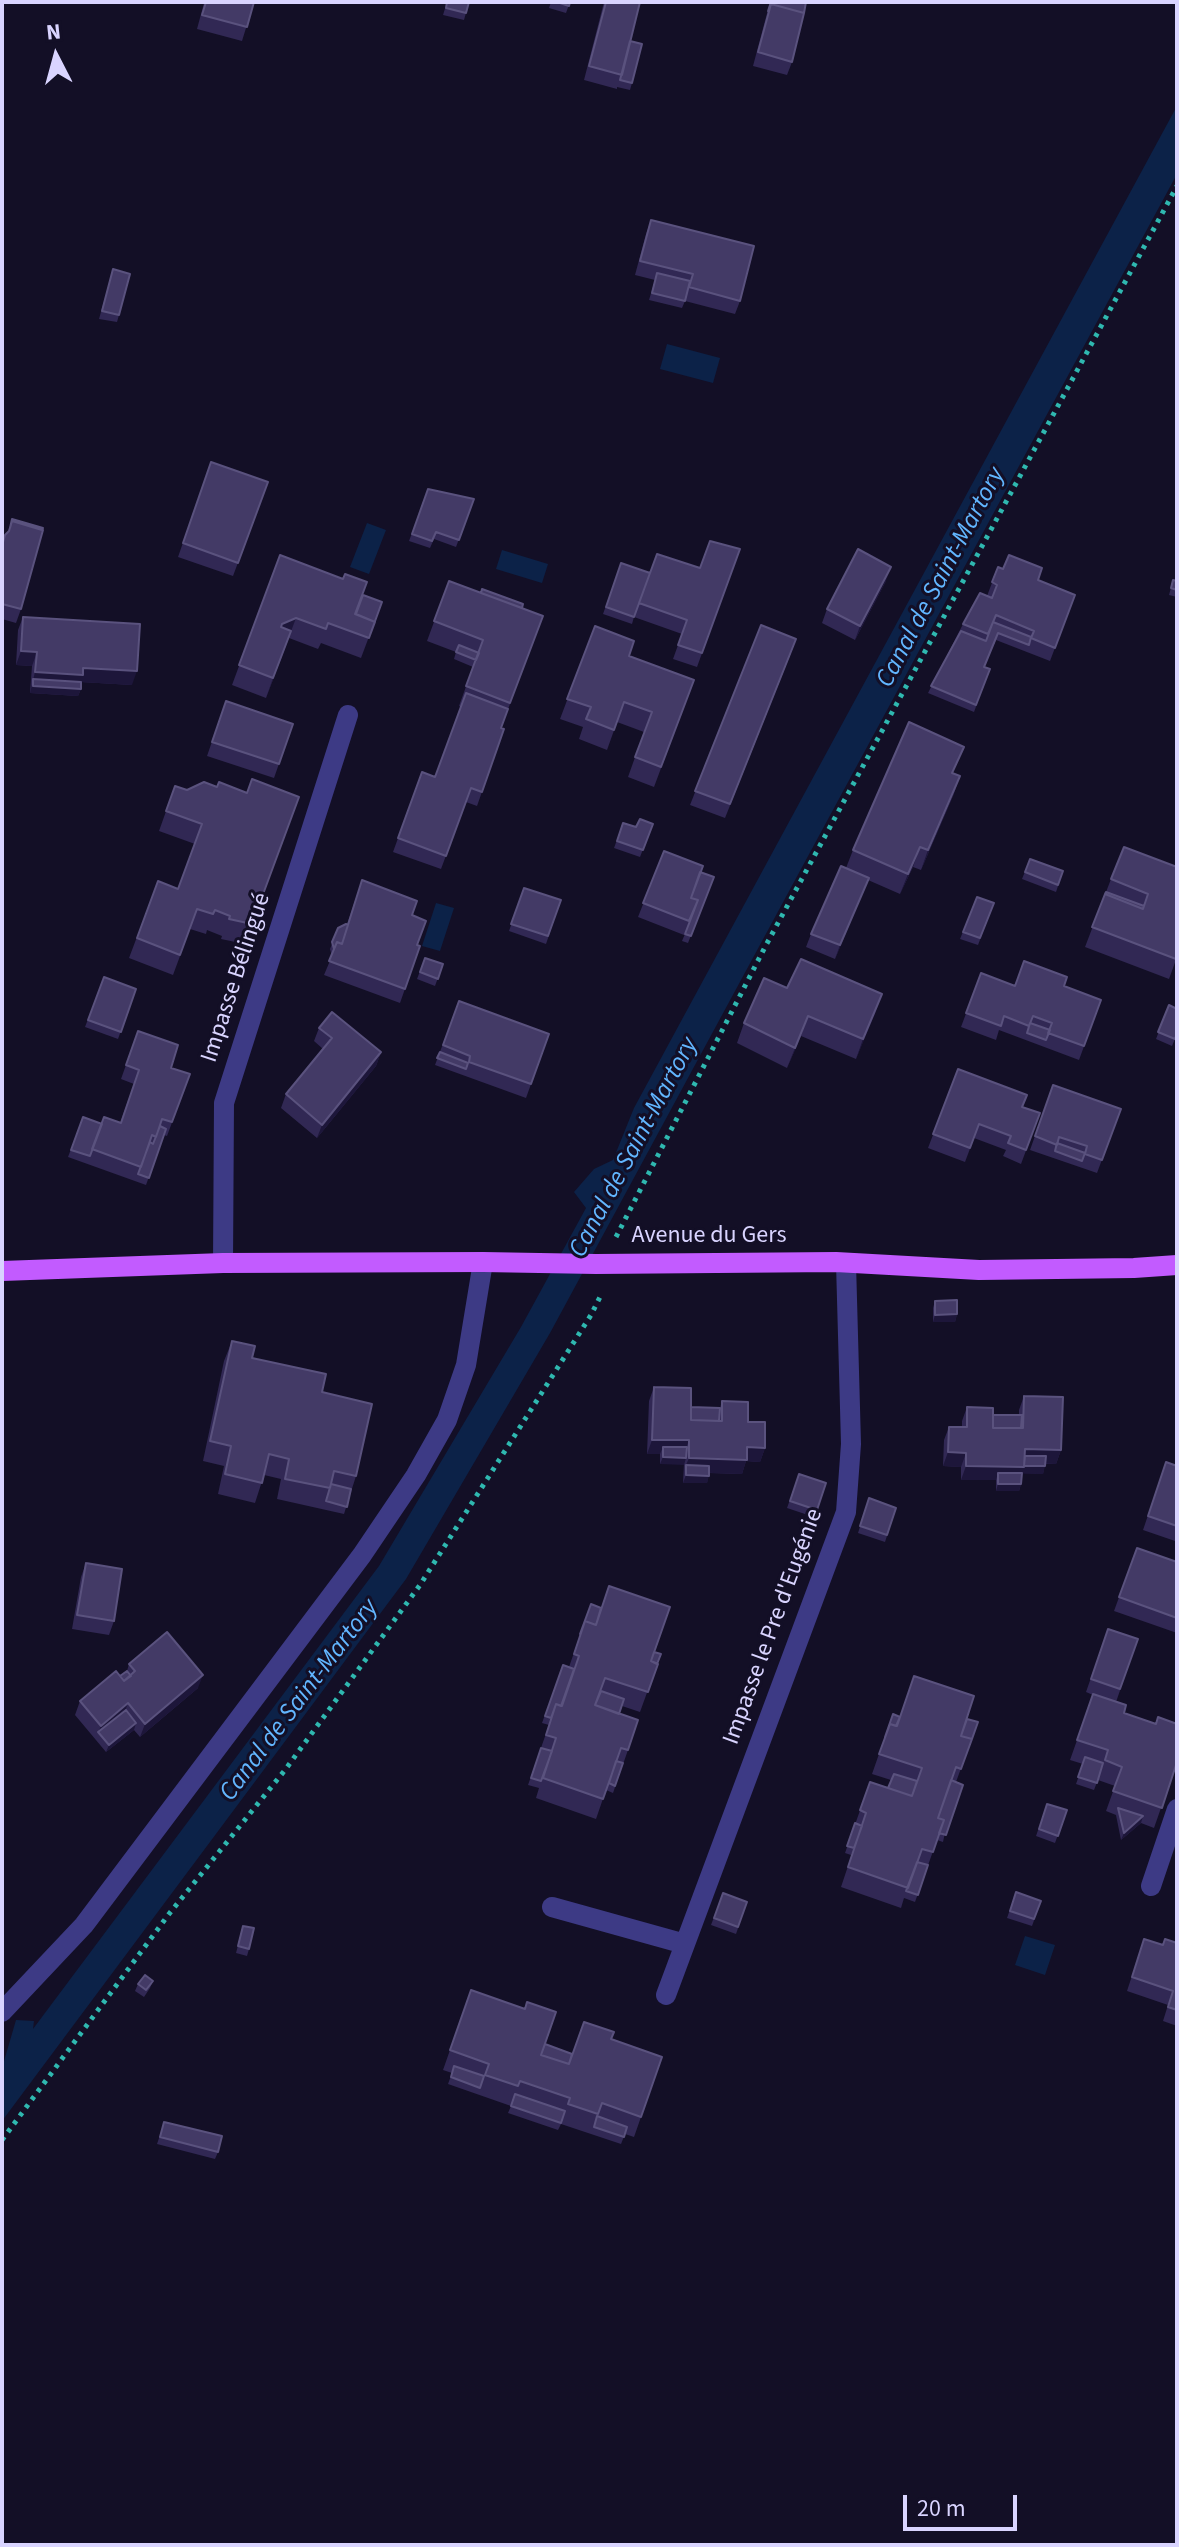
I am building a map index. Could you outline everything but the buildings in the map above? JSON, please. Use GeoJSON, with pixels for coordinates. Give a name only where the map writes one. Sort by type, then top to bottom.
{"type":"FeatureCollection","features":[{"type":"Feature","properties":{"kind":"main road","name":"Avenue du Gers"},"geometry":{"type":"LineString","coordinates":[[2,1271],[223,1263],[846,1263],[979,1270],[1177,1265]]}},
{"type":"Feature","properties":{"kind":"street","name":"Impasse Bélingué"},"geometry":{"type":"LineString","coordinates":[[223,1263],[224,1103],[348,715]]}},
{"type":"Feature","properties":{"kind":"street"},"geometry":{"type":"LineString","coordinates":[[2,2012],[84,1925],[362,1555],[416,1475],[447,1420],[466,1365],[483,1262]]}},
{"type":"Feature","properties":{"kind":"street","name":"Impasse le Pre d'Eugénie"},"geometry":{"type":"LineString","coordinates":[[666,1995],[846,1512],[851,1444],[846,1263]]}},
{"type":"Feature","properties":{"kind":"street"},"geometry":{"type":"LineString","coordinates":[[1151,1886],[1177,1809]]}},
{"type":"Feature","properties":{"kind":"street"},"geometry":{"type":"LineString","coordinates":[[552,1907],[685,1944]]}},
{"type":"Feature","properties":{"kind":"path"},"geometry":{"type":"LineString","coordinates":[[2,2140],[169,1914],[285,1770],[420,1585],[591,1315],[606,1285],[602,1264],[765,947],[1177,186]]}},
{"type":"Feature","properties":{"kind":"water","name":"Canal de Saint-Martory"},"geometry":{"type":"Polygon","coordinates":[[[1177,106],[1177,174],[550,1333],[406,1579],[2,2121],[2,2068],[16,2020],[34,2021],[33,2029],[379,1566],[521,1327],[586,1208],[574,1192],[594,1169],[613,1160],[634,1108],[1177,106]]]}},
{"type":"Feature","properties":{"kind":"water"},"geometry":{"type":"Polygon","coordinates":[[[667,344],[720,358],[713,383],[660,369],[667,344]]]}},
{"type":"Feature","properties":{"kind":"water"},"geometry":{"type":"Polygon","coordinates":[[[367,523],[386,530],[369,574],[350,567],[367,523]]]}},
{"type":"Feature","properties":{"kind":"water"},"geometry":{"type":"Polygon","coordinates":[[[502,550],[548,564],[542,583],[496,569],[502,550]]]}},
{"type":"Feature","properties":{"kind":"water"},"geometry":{"type":"Polygon","coordinates":[[[436,903],[454,908],[440,951],[422,946],[436,903]]]}},
{"type":"Feature","properties":{"kind":"water"},"geometry":{"type":"Polygon","coordinates":[[[1025,1936],[1055,1945],[1045,1975],[1015,1965],[1025,1936]]]}}]}
